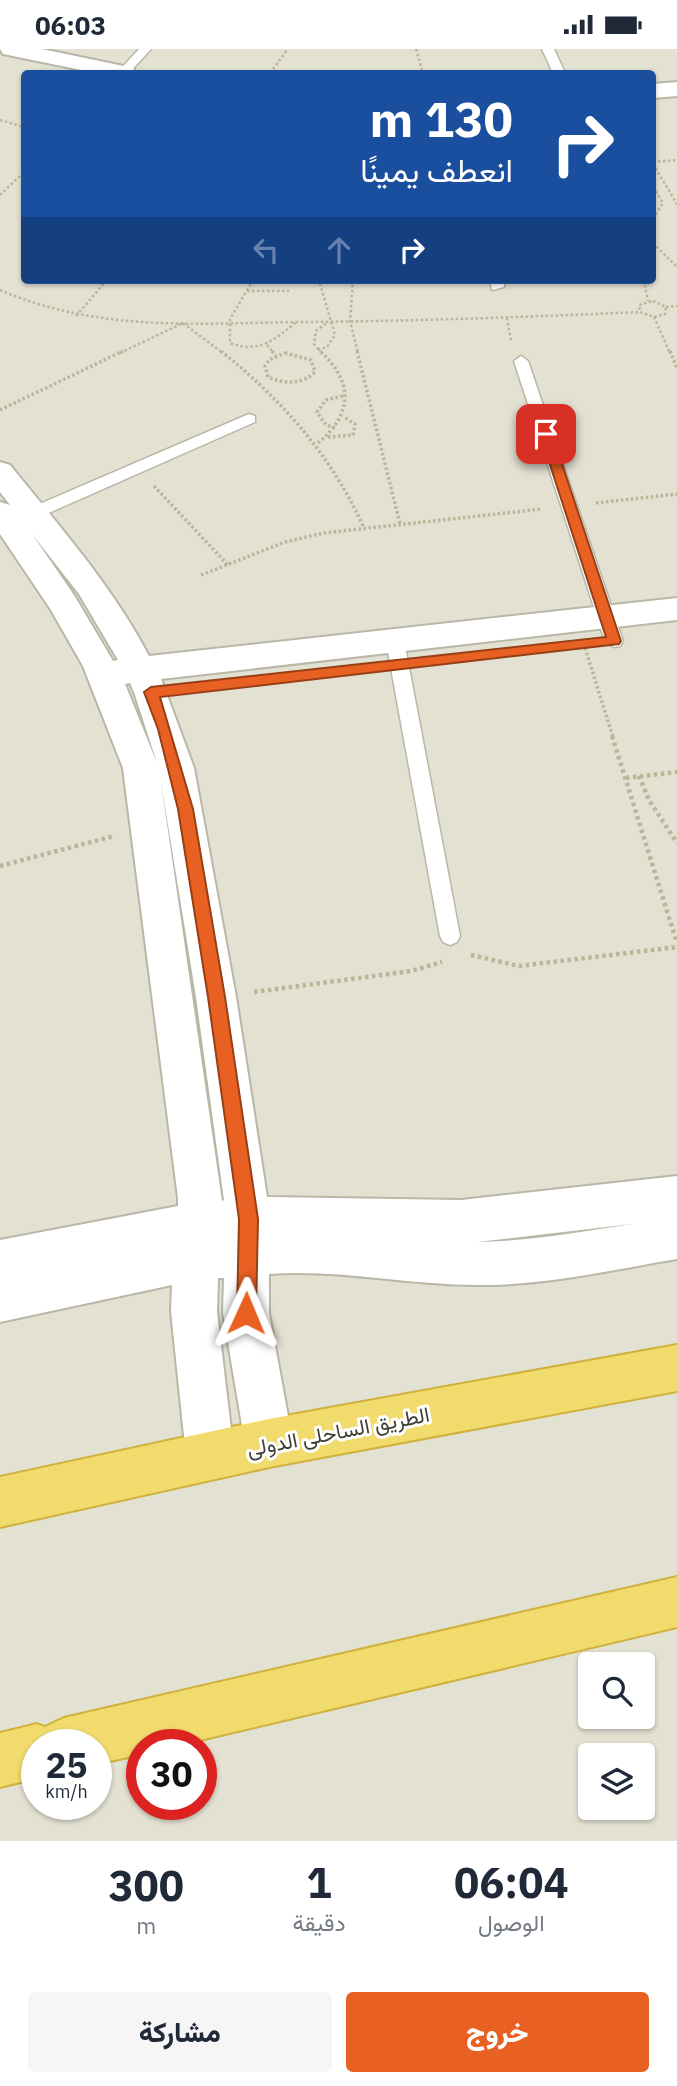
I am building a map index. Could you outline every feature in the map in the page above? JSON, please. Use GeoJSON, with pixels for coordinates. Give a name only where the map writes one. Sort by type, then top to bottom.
{"type":"FeatureCollection","features":[{"type":"Feature","properties":{"kind":"highway","name":"الطريق الساحلى الدولى"},"geometry":{"type":"LineString","coordinates":[[0,1502],[269,1443],[677,1368]]}},
{"type":"Feature","properties":{"kind":"highway"},"geometry":{"type":"LineString","coordinates":[[112,1734],[677,1602]]}},
{"type":"Feature","properties":{"kind":"highway"},"geometry":{"type":"LineString","coordinates":[[0,1760],[21,1755]]}},
{"type":"Feature","properties":{"kind":"street"},"geometry":{"type":"LineString","coordinates":[[11,49],[110,70]]}},
{"type":"Feature","properties":{"kind":"street"},"geometry":{"type":"LineString","coordinates":[[656,91],[677,89]]}},
{"type":"Feature","properties":{"kind":"street"},"geometry":{"type":"LineString","coordinates":[[0,473],[14,516],[109,685],[141,768],[201,1241],[194,1311],[210,1455]]}},
{"type":"Feature","properties":{"kind":"street"},"geometry":{"type":"LineString","coordinates":[[14,516],[90,586],[147,681],[169,742],[186,809],[216,997],[249,1237],[246,1313],[269,1443]]}},
{"type":"Feature","properties":{"kind":"street"},"geometry":{"type":"LineString","coordinates":[[602,634],[677,609]]}},
{"type":"Feature","properties":{"kind":"street"},"geometry":{"type":"LineString","coordinates":[[109,685],[397,653],[602,634],[677,634]]}},
{"type":"Feature","properties":{"kind":"street"},"geometry":{"type":"LineString","coordinates":[[0,1299],[201,1241],[487,1220],[677,1197]]}},
{"type":"Feature","properties":{"kind":"street"},"geometry":{"type":"LineString","coordinates":[[0,1262],[142,1230],[201,1241]]}},
{"type":"Feature","properties":{"kind":"street"},"geometry":{"type":"LineString","coordinates":[[249,1237],[331,1251],[442,1263],[505,1263],[677,1238]]}},
{"type":"Feature","properties":{"kind":"lane"},"geometry":{"type":"LineString","coordinates":[[127,70],[145,49]]}},
{"type":"Feature","properties":{"kind":"lane"},"geometry":{"type":"LineString","coordinates":[[548,49],[558,70]]}},
{"type":"Feature","properties":{"kind":"lane"},"geometry":{"type":"LineString","coordinates":[[521,361],[571,506],[602,634]]}},
{"type":"Feature","properties":{"kind":"lane"},"geometry":{"type":"LineString","coordinates":[[14,516],[136,468],[249,419]]}},
{"type":"Feature","properties":{"kind":"lane"},"geometry":{"type":"LineString","coordinates":[[397,653],[450,936]]}},
{"type":"Feature","properties":{"kind":"path"},"geometry":{"type":"LineString","coordinates":[[272,70],[288,49]]}},
{"type":"Feature","properties":{"kind":"path"},"geometry":{"type":"LineString","coordinates":[[416,49],[422,70]]}},
{"type":"Feature","properties":{"kind":"path"},"geometry":{"type":"LineString","coordinates":[[1,121],[21,126]]}},
{"type":"Feature","properties":{"kind":"path"},"geometry":{"type":"LineString","coordinates":[[656,163],[677,160]]}},
{"type":"Feature","properties":{"kind":"path"},"geometry":{"type":"LineString","coordinates":[[656,168],[677,204]]}},
{"type":"Feature","properties":{"kind":"path"},"geometry":{"type":"LineString","coordinates":[[0,195],[21,175]]}},
{"type":"Feature","properties":{"kind":"path"},"geometry":{"type":"LineString","coordinates":[[656,190],[664,203],[661,212],[656,216]]}},
{"type":"Feature","properties":{"kind":"path"},"geometry":{"type":"LineString","coordinates":[[656,246],[677,267]]}},
{"type":"Feature","properties":{"kind":"path"},"geometry":{"type":"LineString","coordinates":[[76,316],[104,284]]}},
{"type":"Feature","properties":{"kind":"path"},"geometry":{"type":"LineString","coordinates":[[251,284],[229,322],[227,334],[230,343],[247,349],[267,345],[296,322]]}},
{"type":"Feature","properties":{"kind":"path"},"geometry":{"type":"LineString","coordinates":[[318,350],[333,341],[335,335],[328,321],[327,298],[321,284]]}},
{"type":"Feature","properties":{"kind":"path"},"geometry":{"type":"LineString","coordinates":[[353,284],[349,321],[400,524]]}},
{"type":"Feature","properties":{"kind":"path"},"geometry":{"type":"LineString","coordinates":[[645,284],[649,301]]}},
{"type":"Feature","properties":{"kind":"path"},"geometry":{"type":"LineString","coordinates":[[0,290],[43,308],[76,316],[139,324],[640,312],[654,317],[665,314],[666,307]]}},
{"type":"Feature","properties":{"kind":"path"},"geometry":{"type":"LineString","coordinates":[[247,291],[289,291]]}},
{"type":"Feature","properties":{"kind":"path"},"geometry":{"type":"LineString","coordinates":[[640,312],[639,305],[649,301],[666,307],[677,306]]}},
{"type":"Feature","properties":{"kind":"path"},"geometry":{"type":"LineString","coordinates":[[654,317],[677,368]]}},
{"type":"Feature","properties":{"kind":"path"},"geometry":{"type":"LineString","coordinates":[[318,443],[344,417],[346,395],[338,372],[331,360],[318,350],[313,337],[328,321]]}},
{"type":"Feature","properties":{"kind":"path"},"geometry":{"type":"LineString","coordinates":[[0,409],[183,323]]}},
{"type":"Feature","properties":{"kind":"path"},"geometry":{"type":"LineString","coordinates":[[183,323],[234,360],[318,443],[350,491],[364,528]]}},
{"type":"Feature","properties":{"kind":"path"},"geometry":{"type":"LineString","coordinates":[[267,345],[276,356]]}},
{"type":"Feature","properties":{"kind":"path"},"geometry":{"type":"LineString","coordinates":[[276,356],[304,356],[311,360],[314,372],[310,377],[294,384],[275,381],[268,377],[265,366],[276,356]]}},
{"type":"Feature","properties":{"kind":"path"},"geometry":{"type":"LineString","coordinates":[[335,428],[319,419],[320,405],[335,396],[346,395]]}},
{"type":"Feature","properties":{"kind":"path"},"geometry":{"type":"LineString","coordinates":[[327,436],[346,438],[353,435],[355,424],[344,417]]}},
{"type":"Feature","properties":{"kind":"path"},"geometry":{"type":"LineString","coordinates":[[136,468],[228,565]]}},
{"type":"Feature","properties":{"kind":"path"},"geometry":{"type":"LineString","coordinates":[[201,575],[304,537],[677,494]]}},
{"type":"Feature","properties":{"kind":"path"},"geometry":{"type":"LineString","coordinates":[[465,955],[519,966],[677,943],[625,778],[602,634]]}},
{"type":"Feature","properties":{"kind":"path"},"geometry":{"type":"LineString","coordinates":[[625,778],[677,772]]}},
{"type":"Feature","properties":{"kind":"path"},"geometry":{"type":"LineString","coordinates":[[639,776],[649,800],[677,843]]}},
{"type":"Feature","properties":{"kind":"path"},"geometry":{"type":"LineString","coordinates":[[0,866],[150,827]]}},
{"type":"Feature","properties":{"kind":"path"},"geometry":{"type":"LineString","coordinates":[[216,997],[422,970],[453,957]]}},
{"type":"Feature","properties":{"kind":"shaded area"},"geometry":{"type":"Polygon","coordinates":[[[0,49],[677,49],[677,1841],[0,1841],[0,49]]]}},
{"type":"Feature","properties":{"kind":"route"},"geometry":{"type":"LineString","coordinates":[[246,1313],[248,1219],[216,997],[186,809],[165,729],[151,692],[614,641],[546,434]]}}]}
